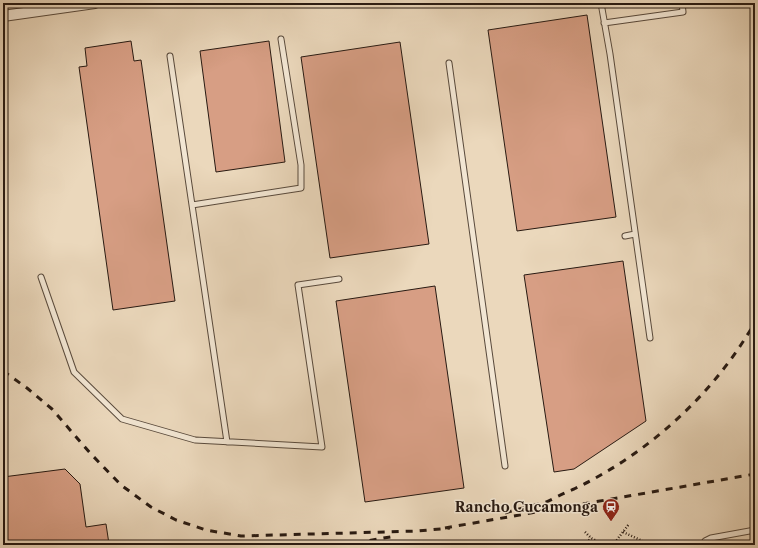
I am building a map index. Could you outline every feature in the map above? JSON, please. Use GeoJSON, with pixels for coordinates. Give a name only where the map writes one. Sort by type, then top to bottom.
{"type":"FeatureCollection","features":[{"type":"Feature","properties":{"kind":"street"},"geometry":{"type":"LineString","coordinates":[[3,16],[95,3]]}},
{"type":"Feature","properties":{"kind":"lane"},"geometry":{"type":"LineString","coordinates":[[601,3],[650,338]]}},
{"type":"Feature","properties":{"kind":"lane"},"geometry":{"type":"LineString","coordinates":[[604,23],[683,12],[682,3]]}},
{"type":"Feature","properties":{"kind":"lane"},"geometry":{"type":"LineString","coordinates":[[192,205],[301,188],[301,165],[281,39]]}},
{"type":"Feature","properties":{"kind":"lane"},"geometry":{"type":"LineString","coordinates":[[170,56],[228,442]]}},
{"type":"Feature","properties":{"kind":"lane"},"geometry":{"type":"LineString","coordinates":[[449,63],[505,466]]}},
{"type":"Feature","properties":{"kind":"lane"},"geometry":{"type":"LineString","coordinates":[[624,236],[635,234]]}},
{"type":"Feature","properties":{"kind":"lane"},"geometry":{"type":"LineString","coordinates":[[41,277],[74,372],[122,419],[195,440],[322,447],[298,285],[339,279]]}},
{"type":"Feature","properties":{"kind":"lane"},"geometry":{"type":"LineString","coordinates":[[702,545],[705,541],[711,538],[755,530]]}},
{"type":"Feature","properties":{"kind":"path"},"geometry":{"type":"LineString","coordinates":[[613,545],[629,524]]}},
{"type":"Feature","properties":{"kind":"path"},"geometry":{"type":"LineString","coordinates":[[585,532],[591,538],[604,545]]}},
{"type":"Feature","properties":{"kind":"path"},"geometry":{"type":"LineString","coordinates":[[623,532],[651,545]]}},
{"type":"Feature","properties":{"kind":"path"},"geometry":{"type":"LineString","coordinates":[[586,545],[591,538]]}},
{"type":"Feature","properties":{"kind":"path"},"geometry":{"type":"LineString","coordinates":[[638,545],[642,541]]}},
{"type":"Feature","properties":{"kind":"building"},"geometry":{"type":"Polygon","coordinates":[[[587,15],[616,217],[517,231],[488,30],[587,15]]]}},
{"type":"Feature","properties":{"kind":"building"},"geometry":{"type":"Polygon","coordinates":[[[131,41],[134,61],[141,60],[175,301],[113,310],[79,67],[87,66],[85,48],[131,41]]]}},
{"type":"Feature","properties":{"kind":"building"},"geometry":{"type":"Polygon","coordinates":[[[269,41],[285,162],[216,172],[200,51],[269,41]]]}},
{"type":"Feature","properties":{"kind":"building"},"geometry":{"type":"Polygon","coordinates":[[[400,42],[429,244],[330,258],[301,57],[400,42]]]}},
{"type":"Feature","properties":{"kind":"building"},"geometry":{"type":"Polygon","coordinates":[[[623,261],[646,421],[574,469],[554,472],[524,275],[623,261]]]}},
{"type":"Feature","properties":{"kind":"building"},"geometry":{"type":"Polygon","coordinates":[[[435,286],[464,488],[365,502],[336,301],[435,286]]]}},
{"type":"Feature","properties":{"kind":"building"},"geometry":{"type":"Polygon","coordinates":[[[65,469],[80,484],[86,527],[106,524],[109,544],[3,545],[3,477],[65,469]]]}},
{"type":"Feature","properties":{"kind":"railway"},"geometry":{"type":"LineString","coordinates":[[505,513],[546,502],[574,489],[601,475],[653,440],[700,397],[739,348],[755,322]]}},
{"type":"Feature","properties":{"kind":"railway"},"geometry":{"type":"LineString","coordinates":[[3,371],[27,388],[52,409],[90,453],[121,485],[151,507],[176,520],[206,530],[241,536],[418,531],[450,528]]}},
{"type":"Feature","properties":{"kind":"railway"},"geometry":{"type":"LineString","coordinates":[[445,528],[755,474]]}},
{"type":"Feature","properties":{"kind":"railway"},"geometry":{"type":"LineString","coordinates":[[342,545],[396,536]]}},
{"type":"Feature","properties":{"kind":"place","name":"Rancho Cucamonga"},"geometry":{"type":"Point","coordinates":[611,522]}}]}
